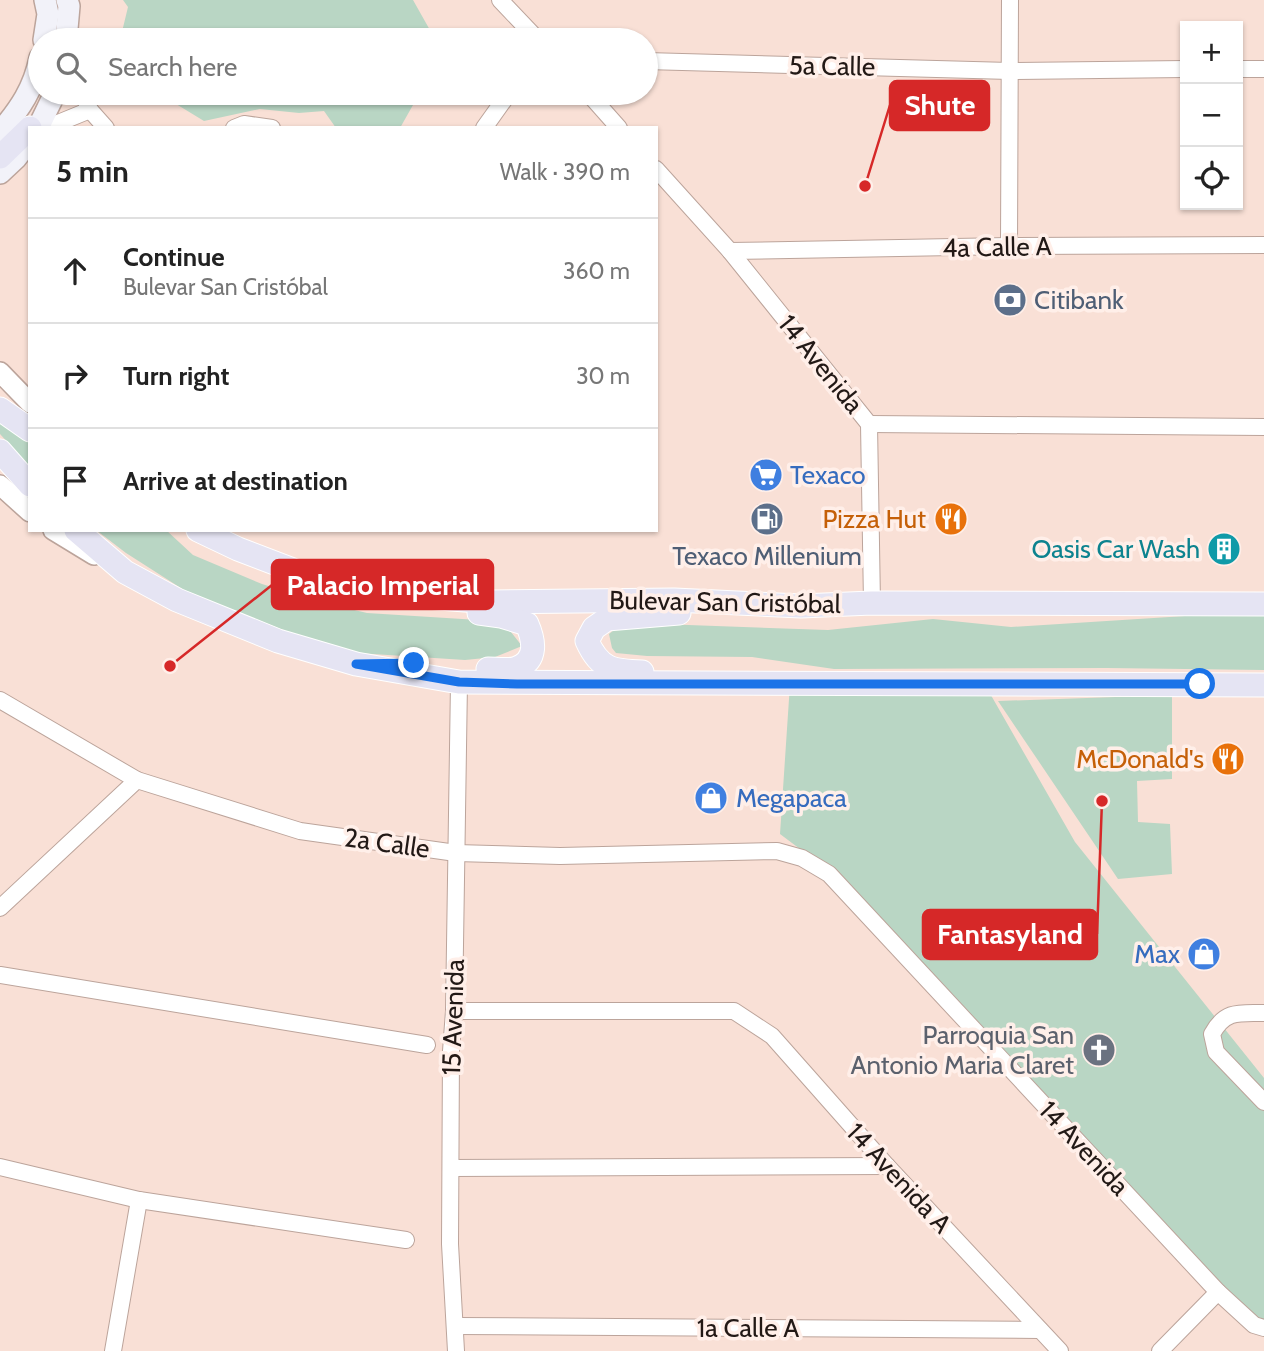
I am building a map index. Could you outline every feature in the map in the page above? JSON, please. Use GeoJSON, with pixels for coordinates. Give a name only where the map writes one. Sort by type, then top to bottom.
{"type":"FeatureCollection","features":[{"type":"Feature","properties":{"kind":"main road"},"geometry":{"type":"LineString","coordinates":[[45,0],[48,14],[46,28]]}},
{"type":"Feature","properties":{"kind":"main road"},"geometry":{"type":"LineString","coordinates":[[67,0],[67,28]]}},
{"type":"Feature","properties":{"kind":"main road"},"geometry":{"type":"LineString","coordinates":[[0,132],[28,96]]}},
{"type":"Feature","properties":{"kind":"main road"},"geometry":{"type":"LineString","coordinates":[[38,125],[49,105]]}},
{"type":"Feature","properties":{"kind":"main road"},"geometry":{"type":"LineString","coordinates":[[0,157],[28,133]]}},
{"type":"Feature","properties":{"kind":"main road"},"geometry":{"type":"LineString","coordinates":[[0,173],[28,142]]}},
{"type":"Feature","properties":{"kind":"main road"},"geometry":{"type":"LineString","coordinates":[[0,451],[28,483]]}},
{"type":"Feature","properties":{"kind":"main road"},"geometry":{"type":"LineString","coordinates":[[78,532],[125,572],[177,600],[278,641],[356,664],[459,682],[1264,685]]}},
{"type":"Feature","properties":{"kind":"main road","name":"Bulevar San Cristóbal"},"geometry":{"type":"LineString","coordinates":[[202,532],[306,575],[374,593],[491,602],[674,600],[801,606],[872,603],[1264,604]]}},
{"type":"Feature","properties":{"kind":"main road"},"geometry":{"type":"LineString","coordinates":[[356,664],[414,663],[482,669],[517,668],[528,659],[534,649],[534,638],[527,624],[514,619],[406,605],[374,593]]}},
{"type":"Feature","properties":{"kind":"main road"},"geometry":{"type":"LineString","coordinates":[[801,606],[607,620],[594,628],[587,641],[594,655],[605,666],[623,671],[739,674],[833,684]]}},
{"type":"Feature","properties":{"kind":"street"},"geometry":{"type":"LineString","coordinates":[[500,0],[527,28]]}},
{"type":"Feature","properties":{"kind":"street"},"geometry":{"type":"LineString","coordinates":[[1009,246],[1010,0]]}},
{"type":"Feature","properties":{"kind":"street","name":"5a Calle"},"geometry":{"type":"LineString","coordinates":[[658,61],[1010,71],[1180,69]]}},
{"type":"Feature","properties":{"kind":"street"},"geometry":{"type":"LineString","coordinates":[[1243,69],[1264,69]]}},
{"type":"Feature","properties":{"kind":"street"},"geometry":{"type":"LineString","coordinates":[[88,105],[104,126]]}},
{"type":"Feature","properties":{"kind":"street"},"geometry":{"type":"LineString","coordinates":[[485,126],[500,105]]}},
{"type":"Feature","properties":{"kind":"street"},"geometry":{"type":"LineString","coordinates":[[599,105],[617,126]]}},
{"type":"Feature","properties":{"kind":"street"},"geometry":{"type":"LineString","coordinates":[[38,125],[90,110]]}},
{"type":"Feature","properties":{"kind":"street"},"geometry":{"type":"LineString","coordinates":[[239,126],[258,126]]}},
{"type":"Feature","properties":{"kind":"street","name":"14 Avenida"},"geometry":{"type":"LineString","coordinates":[[658,171],[730,251],[869,424],[872,603]]}},
{"type":"Feature","properties":{"kind":"street","name":"4a Calle A"},"geometry":{"type":"LineString","coordinates":[[730,251],[1264,245]]}},
{"type":"Feature","properties":{"kind":"street"},"geometry":{"type":"LineString","coordinates":[[0,372],[28,400]]}},
{"type":"Feature","properties":{"kind":"street"},"geometry":{"type":"LineString","coordinates":[[869,424],[1264,427]]}},
{"type":"Feature","properties":{"kind":"street"},"geometry":{"type":"LineString","coordinates":[[0,485],[28,510]]}},
{"type":"Feature","properties":{"kind":"street"},"geometry":{"type":"LineString","coordinates":[[56,532],[125,572]]}},
{"type":"Feature","properties":{"kind":"street","name":"15 Avenida"},"geometry":{"type":"LineString","coordinates":[[456,1351],[450,1244],[459,682]]}},
{"type":"Feature","properties":{"kind":"street","name":"2a Calle"},"geometry":{"type":"LineString","coordinates":[[0,700],[137,780],[300,831],[456,853],[560,856],[777,851],[802,858]]}},
{"type":"Feature","properties":{"kind":"street"},"geometry":{"type":"LineString","coordinates":[[0,908],[137,780]]}},
{"type":"Feature","properties":{"kind":"street","name":"14 Avenida"},"geometry":{"type":"LineString","coordinates":[[802,858],[829,874],[1218,1292]]}},
{"type":"Feature","properties":{"kind":"street"},"geometry":{"type":"LineString","coordinates":[[0,975],[427,1045]]}},
{"type":"Feature","properties":{"kind":"street","name":"14 Avenida A"},"geometry":{"type":"LineString","coordinates":[[454,1011],[734,1011],[772,1036],[887,1167],[1060,1351]]}},
{"type":"Feature","properties":{"kind":"street"},"geometry":{"type":"LineString","coordinates":[[1264,1013],[1236,1013],[1220,1020],[1212,1034],[1216,1052],[1264,1102]]}},
{"type":"Feature","properties":{"kind":"street"},"geometry":{"type":"LineString","coordinates":[[0,1167],[139,1200],[406,1240]]}},
{"type":"Feature","properties":{"kind":"street"},"geometry":{"type":"LineString","coordinates":[[451,1168],[887,1167]]}},
{"type":"Feature","properties":{"kind":"street"},"geometry":{"type":"LineString","coordinates":[[113,1351],[139,1200]]}},
{"type":"Feature","properties":{"kind":"street"},"geometry":{"type":"LineString","coordinates":[[1160,1351],[1218,1292],[1254,1325],[1264,1328]]}},
{"type":"Feature","properties":{"kind":"street","name":"1a Calle A"},"geometry":{"type":"LineString","coordinates":[[456,1326],[1040,1330]]}},
{"type":"Feature","properties":{"kind":"green space"},"geometry":{"type":"Polygon","coordinates":[[[123,0],[413,0],[429,28],[123,28],[128,7],[123,0]]]}},
{"type":"Feature","properties":{"kind":"green space"},"geometry":{"type":"Polygon","coordinates":[[[178,105],[413,105],[401,126],[335,126],[324,111],[299,113],[260,109],[204,121],[178,105]]]}},
{"type":"Feature","properties":{"kind":"green space"},"geometry":{"type":"Polygon","coordinates":[[[0,422],[28,439],[28,465],[0,434],[0,422]]]}},
{"type":"Feature","properties":{"kind":"green space"},"geometry":{"type":"Polygon","coordinates":[[[99,532],[168,532],[193,555],[262,584],[367,613],[494,621],[507,627],[522,646],[495,657],[465,660],[357,653],[298,636],[187,592],[99,532]]]}},
{"type":"Feature","properties":{"kind":"green space"},"geometry":{"type":"Polygon","coordinates":[[[1264,611],[1264,670],[834,669],[752,657],[616,653],[609,634],[619,626],[633,623],[828,630],[933,619],[1011,627],[1264,611]]]}},
{"type":"Feature","properties":{"kind":"green space"},"geometry":{"type":"Polygon","coordinates":[[[984,683],[1075,842],[1264,1078],[1264,1329],[1254,1328],[832,873],[780,834],[790,684],[984,683]]]}},
{"type":"Feature","properties":{"kind":"green space"},"geometry":{"type":"Polygon","coordinates":[[[1172,695],[1172,779],[1137,781],[1138,822],[1170,824],[1172,874],[1118,879],[998,701],[1172,695]]]}},
{"type":"Feature","properties":{"kind":"place","name":"Shute"},"geometry":{"type":"Point","coordinates":[865,186]}},
{"type":"Feature","properties":{"kind":"place","name":"Citibank"},"geometry":{"type":"Point","coordinates":[1010,300]}},
{"type":"Feature","properties":{"kind":"place","name":"Texaco"},"geometry":{"type":"Point","coordinates":[766,475]}},
{"type":"Feature","properties":{"kind":"place","name":"Texaco Millenium"},"geometry":{"type":"Point","coordinates":[767,519]}},
{"type":"Feature","properties":{"kind":"place","name":"Pizza Hut"},"geometry":{"type":"Point","coordinates":[951,519]}},
{"type":"Feature","properties":{"kind":"place","name":"Oasis Car Wash"},"geometry":{"type":"Point","coordinates":[1224,549]}},
{"type":"Feature","properties":{"kind":"place","name":"Palacio Imperial"},"geometry":{"type":"Point","coordinates":[170,666]}},
{"type":"Feature","properties":{"kind":"place","name":"McDonald's"},"geometry":{"type":"Point","coordinates":[1228,759]}},
{"type":"Feature","properties":{"kind":"place","name":"Megapaca"},"geometry":{"type":"Point","coordinates":[711,798]}},
{"type":"Feature","properties":{"kind":"place","name":"Fantasyland"},"geometry":{"type":"Point","coordinates":[1102,801]}},
{"type":"Feature","properties":{"kind":"place","name":"Max"},"geometry":{"type":"Point","coordinates":[1204,954]}},
{"type":"Feature","properties":{"kind":"place","name":"Parroquia San Antonio Maria Claret"},"geometry":{"type":"Point","coordinates":[1099,1050]}},
{"type":"Feature","properties":{"kind":"route"},"geometry":{"type":"LineString","coordinates":[[414,663],[356,664],[459,682],[517,684],[1200,684]]}}]}
